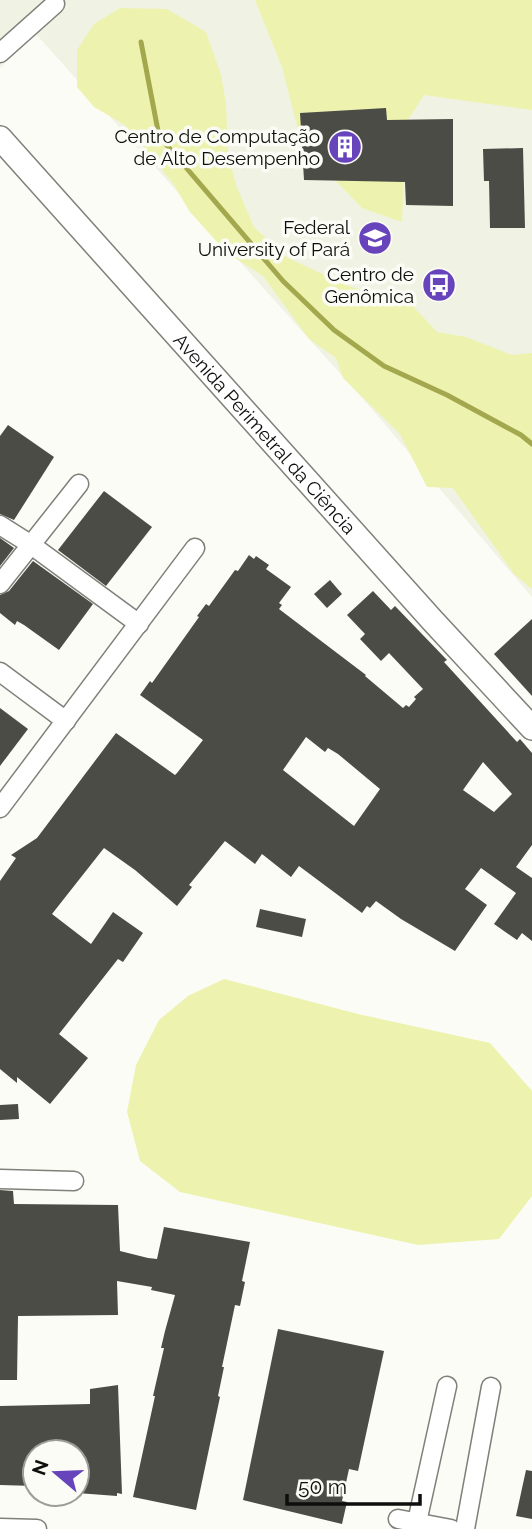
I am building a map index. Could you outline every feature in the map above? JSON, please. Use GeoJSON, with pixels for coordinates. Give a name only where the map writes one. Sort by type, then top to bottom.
{"type":"FeatureCollection","features":[{"type":"Feature","properties":{"kind":"main road","name":"Avenida Perimetral da Ciência"},"geometry":{"type":"LineString","coordinates":[[0,138],[532,728]]}},
{"type":"Feature","properties":{"kind":"street"},"geometry":{"type":"LineString","coordinates":[[0,53],[55,4]]}},
{"type":"Feature","properties":{"kind":"street"},"geometry":{"type":"LineString","coordinates":[[0,584],[79,484]]}},
{"type":"Feature","properties":{"kind":"street"},"geometry":{"type":"LineString","coordinates":[[0,525],[139,624]]}},
{"type":"Feature","properties":{"kind":"street"},"geometry":{"type":"LineString","coordinates":[[0,808],[195,548]]}},
{"type":"Feature","properties":{"kind":"street"},"geometry":{"type":"LineString","coordinates":[[0,672],[66,721]]}},
{"type":"Feature","properties":{"kind":"street"},"geometry":{"type":"LineString","coordinates":[[0,1179],[74,1181]]}},
{"type":"Feature","properties":{"kind":"street"},"geometry":{"type":"LineString","coordinates":[[417,1522],[447,1386]]}},
{"type":"Feature","properties":{"kind":"street"},"geometry":{"type":"LineString","coordinates":[[465,1529],[491,1387]]}},
{"type":"Feature","properties":{"kind":"street"},"geometry":{"type":"LineString","coordinates":[[398,1519],[451,1529]]}},
{"type":"Feature","properties":{"kind":"street"},"geometry":{"type":"LineString","coordinates":[[0,1528],[37,1529]]}},
{"type":"Feature","properties":{"kind":"shaded area","name":"Federal University of Pará"},"geometry":{"type":"Polygon","coordinates":[[[0,0],[532,0],[532,597],[371,408],[36,34],[0,68],[0,0]]]}},
{"type":"Feature","properties":{"kind":"green space"},"geometry":{"type":"Polygon","coordinates":[[[255,0],[532,0],[532,110],[424,95],[406,123],[402,222],[362,208],[302,146],[282,67],[255,0]]]}},
{"type":"Feature","properties":{"kind":"green space"},"geometry":{"type":"Polygon","coordinates":[[[120,8],[167,9],[206,32],[221,75],[226,104],[228,152],[236,185],[254,227],[286,257],[346,285],[385,298],[409,302],[437,332],[466,337],[512,355],[532,353],[532,589],[514,574],[453,488],[427,487],[400,434],[343,378],[336,358],[309,339],[263,276],[226,252],[190,212],[172,182],[125,125],[94,107],[77,87],[77,50],[94,24],[120,8]]]}},
{"type":"Feature","properties":{"kind":"green space"},"geometry":{"type":"Polygon","coordinates":[[[224,979],[358,1014],[490,1043],[532,1091],[532,1196],[499,1239],[418,1245],[180,1192],[140,1161],[127,1112],[136,1065],[159,1020],[188,996],[224,979]]]}},
{"type":"Feature","properties":{"kind":"building"},"geometry":{"type":"Polygon","coordinates":[[[386,108],[387,120],[453,119],[453,206],[406,205],[405,182],[304,180],[300,113],[386,108]]]}},
{"type":"Feature","properties":{"kind":"building"},"geometry":{"type":"Polygon","coordinates":[[[523,148],[525,228],[490,228],[489,181],[484,181],[483,149],[523,148]]]}},
{"type":"Feature","properties":{"kind":"building"},"geometry":{"type":"Polygon","coordinates":[[[8,425],[54,457],[14,520],[0,514],[0,436],[8,425]]]}},
{"type":"Feature","properties":{"kind":"building"},"geometry":{"type":"Polygon","coordinates":[[[104,491],[152,527],[106,586],[58,550],[104,491]]]}},
{"type":"Feature","properties":{"kind":"building"},"geometry":{"type":"Polygon","coordinates":[[[0,538],[14,548],[0,566],[0,538]]]}},
{"type":"Feature","properties":{"kind":"building"},"geometry":{"type":"Polygon","coordinates":[[[249,555],[254,559],[256,556],[269,565],[266,569],[291,587],[279,603],[282,605],[279,609],[366,675],[403,708],[406,705],[409,707],[416,699],[414,697],[423,689],[389,653],[381,661],[360,639],[365,634],[347,615],[373,591],[391,610],[395,606],[447,660],[444,662],[517,742],[520,739],[532,753],[532,845],[516,867],[532,878],[532,941],[522,933],[517,940],[494,924],[516,893],[481,868],[465,889],[487,905],[455,951],[376,901],[362,913],[299,866],[291,877],[262,854],[255,864],[225,841],[189,885],[192,887],[177,906],[104,848],[52,914],[91,944],[113,912],[143,933],[123,962],[118,959],[59,1034],[88,1058],[50,1104],[17,1077],[17,1083],[0,1069],[0,881],[16,858],[11,855],[37,838],[116,733],[175,775],[203,740],[140,695],[150,681],[152,683],[206,604],[209,606],[235,570],[238,571],[249,555]],[[306,737],[283,770],[354,826],[380,789],[338,754],[328,748],[325,752],[306,737]],[[483,762],[463,790],[494,812],[512,794],[483,762]]]}},
{"type":"Feature","properties":{"kind":"building"},"geometry":{"type":"Polygon","coordinates":[[[33,561],[93,604],[59,650],[24,625],[17,621],[15,625],[0,613],[0,595],[9,591],[33,561]]]}},
{"type":"Feature","properties":{"kind":"building"},"geometry":{"type":"Polygon","coordinates":[[[330,580],[342,594],[327,608],[314,594],[330,580]]]}},
{"type":"Feature","properties":{"kind":"building"},"geometry":{"type":"Polygon","coordinates":[[[532,619],[532,696],[494,654],[532,619]]]}},
{"type":"Feature","properties":{"kind":"building"},"geometry":{"type":"Polygon","coordinates":[[[0,708],[28,729],[0,766],[0,708]]]}},
{"type":"Feature","properties":{"kind":"building"},"geometry":{"type":"Polygon","coordinates":[[[260,909],[306,919],[302,937],[256,927],[260,909]]]}},
{"type":"Feature","properties":{"kind":"building"},"geometry":{"type":"Polygon","coordinates":[[[18,1104],[19,1119],[0,1120],[0,1105],[18,1104]]]}},
{"type":"Feature","properties":{"kind":"building"},"geometry":{"type":"Polygon","coordinates":[[[0,1190],[13,1191],[14,1204],[118,1205],[120,1251],[148,1258],[157,1259],[164,1227],[250,1242],[242,1281],[245,1282],[240,1306],[235,1305],[222,1367],[220,1397],[196,1510],[133,1497],[164,1348],[161,1348],[175,1295],[151,1290],[152,1287],[117,1281],[118,1315],[18,1316],[17,1380],[0,1380],[0,1190]]]}},
{"type":"Feature","properties":{"kind":"building"},"geometry":{"type":"Polygon","coordinates":[[[278,1329],[384,1351],[358,1471],[349,1469],[342,1501],[347,1502],[342,1524],[243,1500],[278,1329]]]}},
{"type":"Feature","properties":{"kind":"building"},"geometry":{"type":"Polygon","coordinates":[[[118,1385],[122,1494],[91,1494],[91,1438],[21,1438],[21,1486],[0,1485],[0,1406],[90,1404],[90,1389],[118,1385]]]}},
{"type":"Feature","properties":{"kind":"building"},"geometry":{"type":"Polygon","coordinates":[[[526,1470],[532,1471],[532,1519],[516,1516],[526,1470]]]}},
{"type":"Feature","properties":{"kind":"waterway"},"geometry":{"type":"LineString","coordinates":[[141,42],[159,136],[283,281],[334,330],[384,366],[447,395],[521,435],[532,444]]}},
{"type":"Feature","properties":{"kind":"place","name":"Centro de Computação de Alto Desempenho"},"geometry":{"type":"Point","coordinates":[345,147]}},
{"type":"Feature","properties":{"kind":"place","name":"Federal University of Pará"},"geometry":{"type":"Point","coordinates":[375,238]}},
{"type":"Feature","properties":{"kind":"place","name":"Centro de Genômica"},"geometry":{"type":"Point","coordinates":[439,285]}}]}
